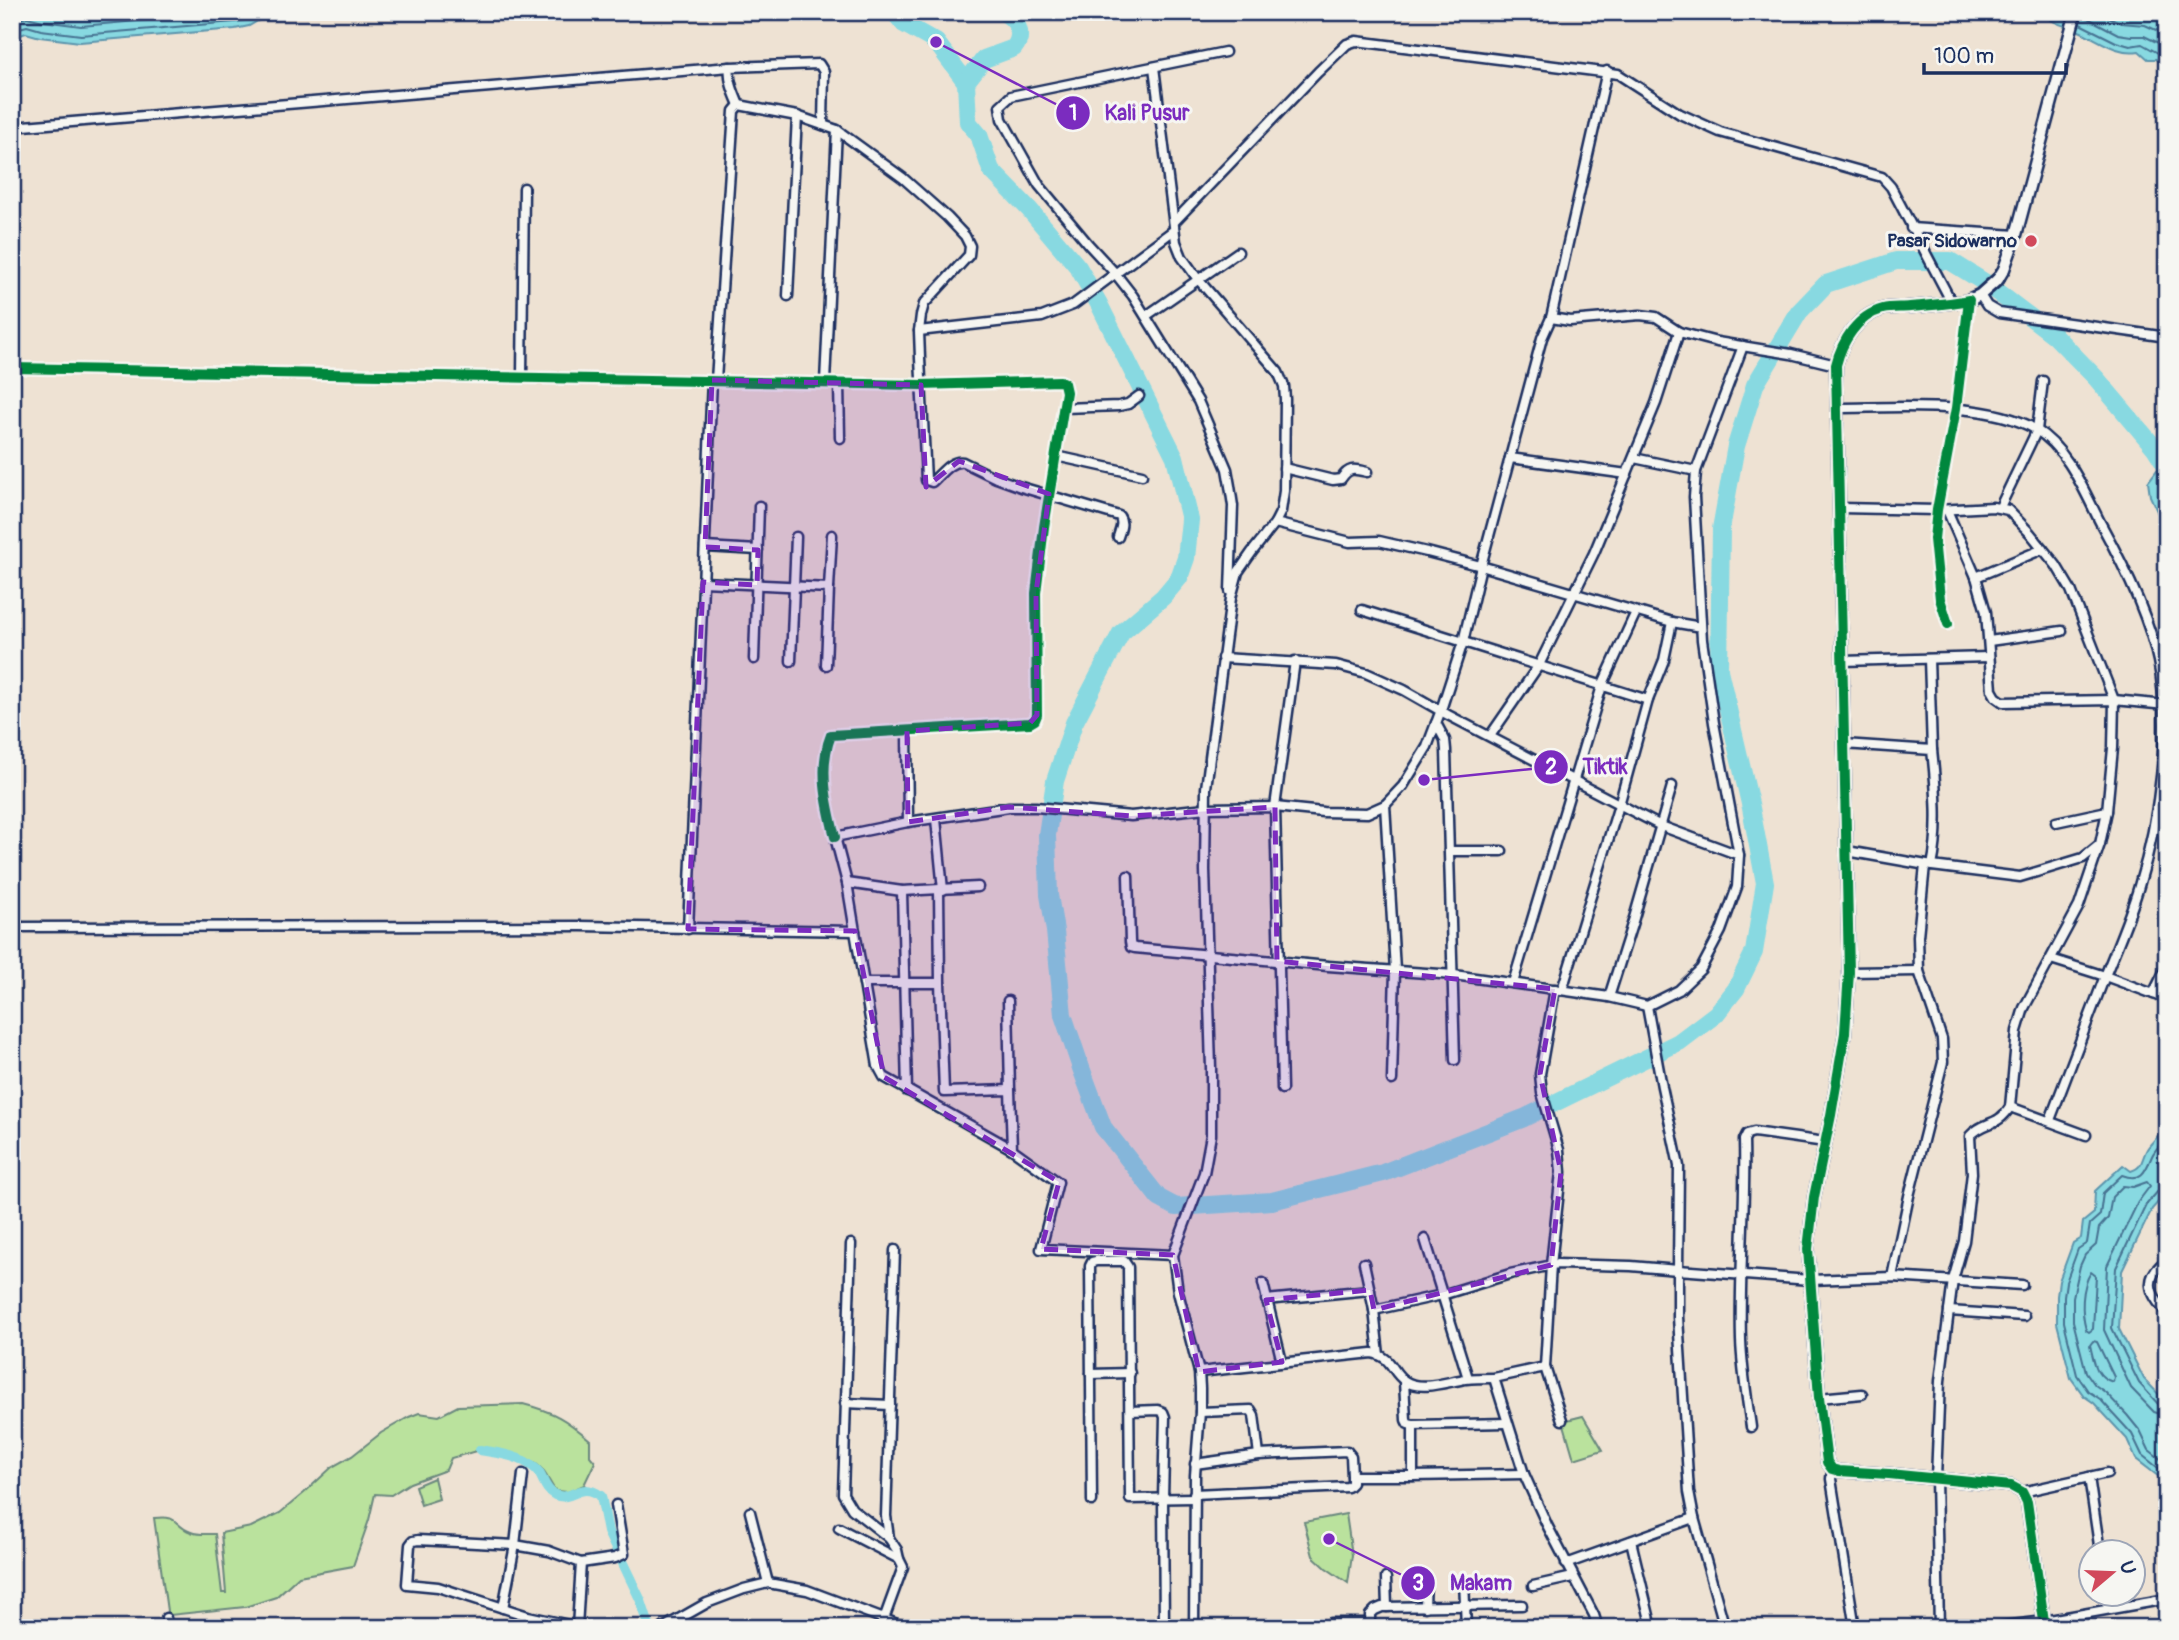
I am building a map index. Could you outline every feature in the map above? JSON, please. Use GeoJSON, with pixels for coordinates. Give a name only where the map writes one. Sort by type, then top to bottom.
{"type":"FeatureCollection","features":[{"type":"Feature","properties":{"kind":"main road"},"geometry":{"type":"LineString","coordinates":[[1969,300],[1982,293],[1997,279]]}},
{"type":"Feature","properties":{"kind":"street"},"geometry":{"type":"LineString","coordinates":[[1997,279],[2004,269],[2016,235],[2076,12]]}},
{"type":"Feature","properties":{"kind":"street"},"geometry":{"type":"LineString","coordinates":[[919,331],[1042,317],[1073,305],[1174,225],[1318,72],[1350,42],[1607,71],[1629,79],[1680,114],[1720,132],[1882,177],[1891,187],[1952,303]]}},
{"type":"Feature","properties":{"kind":"street"},"geometry":{"type":"LineString","coordinates":[[1225,52],[1011,96],[1000,106],[1002,119],[1039,185],[1115,272],[1146,316],[1198,401],[1227,469],[1233,506],[1229,583],[1231,598]]}},
{"type":"Feature","properties":{"kind":"street"},"geometry":{"type":"LineString","coordinates":[[12,127],[730,67],[819,65],[824,72],[824,125]]}},
{"type":"Feature","properties":{"kind":"street"},"geometry":{"type":"LineString","coordinates":[[730,67],[733,92],[739,105]]}},
{"type":"Feature","properties":{"kind":"street"},"geometry":{"type":"LineString","coordinates":[[1154,67],[1176,242],[1182,257],[1197,278],[1278,372],[1284,386],[1285,399],[1281,511],[1238,572],[1231,598],[1207,766],[1206,954],[1211,1135],[1204,1173],[1173,1255],[1178,1292],[1199,1371],[1200,1412],[1194,1496],[1194,1628]]}},
{"type":"Feature","properties":{"kind":"street"},"geometry":{"type":"LineString","coordinates":[[835,837],[908,822],[1009,807],[1130,816],[1206,808],[1275,807],[1367,813],[1385,805],[1403,786],[1427,747],[1463,642],[1542,338],[1551,318],[1607,71]]}},
{"type":"Feature","properties":{"kind":"street"},"geometry":{"type":"LineString","coordinates":[[739,105],[797,116],[836,130],[903,178],[947,217],[965,236],[970,246],[969,255],[924,304],[919,331],[926,480],[932,482],[951,464],[959,461],[996,478],[1119,516],[1122,525],[1118,537]]}},
{"type":"Feature","properties":{"kind":"street"},"geometry":{"type":"LineString","coordinates":[[688,929],[714,380],[734,111],[739,105]]}},
{"type":"Feature","properties":{"kind":"street"},"geometry":{"type":"LineString","coordinates":[[788,296],[797,116]]}},
{"type":"Feature","properties":{"kind":"street"},"geometry":{"type":"LineString","coordinates":[[825,382],[836,130]]}},
{"type":"Feature","properties":{"kind":"street"},"geometry":{"type":"LineString","coordinates":[[522,377],[524,188]]}},
{"type":"Feature","properties":{"kind":"street"},"geometry":{"type":"LineString","coordinates":[[1911,228],[2016,235]]}},
{"type":"Feature","properties":{"kind":"street"},"geometry":{"type":"LineString","coordinates":[[1146,316],[1238,252]]}},
{"type":"Feature","properties":{"kind":"street"},"geometry":{"type":"LineString","coordinates":[[1982,293],[1987,306],[1999,313],[2167,337]]}},
{"type":"Feature","properties":{"kind":"street"},"geometry":{"type":"LineString","coordinates":[[1855,1628],[1840,1546],[1832,1469],[1827,1462],[1819,1398],[1808,1249],[1845,1033],[1849,972],[1836,365],[1840,349],[1850,333],[1866,318],[1883,309],[1969,300],[1956,408],[1934,539],[1940,599],[1948,624]]}},
{"type":"Feature","properties":{"kind":"street"},"geometry":{"type":"LineString","coordinates":[[1551,318],[1570,321],[1640,315],[1656,317],[1679,331],[1836,365]]}},
{"type":"Feature","properties":{"kind":"street"},"geometry":{"type":"LineString","coordinates":[[1490,736],[1539,665],[1594,553],[1656,403],[1679,331]]}},
{"type":"Feature","properties":{"kind":"street"},"geometry":{"type":"LineString","coordinates":[[1128,876],[1131,947],[1454,975],[1609,997],[1647,1006],[1679,990],[1701,969],[1721,931],[1737,887],[1740,856],[1714,723],[1701,627],[1694,497],[1696,471],[1743,346]]}},
{"type":"Feature","properties":{"kind":"street"},"geometry":{"type":"LineString","coordinates":[[12,368],[921,385],[1060,381],[1066,387],[1064,408],[1036,593],[1035,720],[1030,723],[831,735],[826,757],[826,798],[847,883],[878,1066],[884,1077],[1012,1149],[1058,1182],[1041,1249],[1173,1255]]}},
{"type":"Feature","properties":{"kind":"street"},"geometry":{"type":"LineString","coordinates":[[2000,507],[2037,430],[2043,381]]}},
{"type":"Feature","properties":{"kind":"street"},"geometry":{"type":"LineString","coordinates":[[839,383],[840,438]]}},
{"type":"Feature","properties":{"kind":"street"},"geometry":{"type":"LineString","coordinates":[[1064,408],[1128,404],[1139,396]]}},
{"type":"Feature","properties":{"kind":"street"},"geometry":{"type":"LineString","coordinates":[[1837,408],[1956,408],[2022,423],[2037,430],[2059,448],[2078,479],[2137,601],[2158,660],[2164,705],[2157,815],[2139,887],[2050,1120]]}},
{"type":"Feature","properties":{"kind":"street"},"geometry":{"type":"LineString","coordinates":[[1056,456],[1142,475]]}},
{"type":"Feature","properties":{"kind":"street"},"geometry":{"type":"LineString","coordinates":[[1510,458],[1627,474]]}},
{"type":"Feature","properties":{"kind":"street"},"geometry":{"type":"LineString","coordinates":[[1634,458],[1696,471]]}},
{"type":"Feature","properties":{"kind":"street"},"geometry":{"type":"LineString","coordinates":[[1284,468],[1333,480],[1341,479],[1346,471],[1351,469],[1367,472]]}},
{"type":"Feature","properties":{"kind":"street"},"geometry":{"type":"LineString","coordinates":[[754,659],[760,506]]}},
{"type":"Feature","properties":{"kind":"street"},"geometry":{"type":"LineString","coordinates":[[1840,508],[1947,510],[2000,507],[2008,510],[2043,549],[2071,590],[2114,700],[2107,811],[2100,844],[2079,906],[2024,1008],[2017,1031],[2010,1107],[2003,1117],[1977,1128],[1970,1136],[1972,1173],[1966,1228],[1953,1280],[1940,1381],[1936,1478],[1939,1628]]}},
{"type":"Feature","properties":{"kind":"street"},"geometry":{"type":"LineString","coordinates":[[1947,510],[1976,577],[1986,612],[1992,690],[1996,697],[2003,702],[2114,700],[2164,705]]}},
{"type":"Feature","properties":{"kind":"street"},"geometry":{"type":"LineString","coordinates":[[1275,523],[1350,542],[1379,541],[1481,566],[1672,622],[1701,627]]}},
{"type":"Feature","properties":{"kind":"street"},"geometry":{"type":"LineString","coordinates":[[826,665],[832,535]]}},
{"type":"Feature","properties":{"kind":"street"},"geometry":{"type":"LineString","coordinates":[[791,662],[796,537]]}},
{"type":"Feature","properties":{"kind":"street"},"geometry":{"type":"LineString","coordinates":[[705,547],[758,550]]}},
{"type":"Feature","properties":{"kind":"street"},"geometry":{"type":"LineString","coordinates":[[1976,577],[2043,549]]}},
{"type":"Feature","properties":{"kind":"street"},"geometry":{"type":"LineString","coordinates":[[703,582],[829,588]]}},
{"type":"Feature","properties":{"kind":"street"},"geometry":{"type":"LineString","coordinates":[[1362,610],[1648,700]]}},
{"type":"Feature","properties":{"kind":"street"},"geometry":{"type":"LineString","coordinates":[[1513,983],[1602,686],[1636,612]]}},
{"type":"Feature","properties":{"kind":"street"},"geometry":{"type":"LineString","coordinates":[[1562,1420],[1545,1367],[1550,1265],[1561,1172],[1559,1150],[1542,1093],[1540,1074],[1558,990],[1619,804],[1648,700],[1664,660],[1672,622]]}},
{"type":"Feature","properties":{"kind":"street"},"geometry":{"type":"LineString","coordinates":[[1989,641],[2062,631]]}},
{"type":"Feature","properties":{"kind":"street"},"geometry":{"type":"LineString","coordinates":[[1842,661],[1989,657]]}},
{"type":"Feature","properties":{"kind":"street"},"geometry":{"type":"LineString","coordinates":[[1222,658],[1336,665],[1366,673],[1404,690],[1661,826],[1740,856]]}},
{"type":"Feature","properties":{"kind":"street"},"geometry":{"type":"LineString","coordinates":[[1892,1277],[1909,1196],[1943,1062],[1942,1039],[1919,971],[1918,936],[1928,866],[1934,853],[1936,818],[1929,659]]}},
{"type":"Feature","properties":{"kind":"street"},"geometry":{"type":"LineString","coordinates":[[1282,1090],[1275,807],[1296,661]]}},
{"type":"Feature","properties":{"kind":"street"},"geometry":{"type":"LineString","coordinates":[[1436,723],[1446,740],[1455,1060]]}},
{"type":"Feature","properties":{"kind":"street"},"geometry":{"type":"LineString","coordinates":[[907,731],[908,822]]}},
{"type":"Feature","properties":{"kind":"street"},"geometry":{"type":"LineString","coordinates":[[1844,744],[1933,750]]}},
{"type":"Feature","properties":{"kind":"street"},"geometry":{"type":"LineString","coordinates":[[1609,997],[1672,786]]}},
{"type":"Feature","properties":{"kind":"street"},"geometry":{"type":"LineString","coordinates":[[1385,805],[1395,970],[1392,1080]]}},
{"type":"Feature","properties":{"kind":"street"},"geometry":{"type":"LineString","coordinates":[[2056,822],[2107,811]]}},
{"type":"Feature","properties":{"kind":"street"},"geometry":{"type":"LineString","coordinates":[[936,819],[941,890],[942,1111]]}},
{"type":"Feature","properties":{"kind":"street"},"geometry":{"type":"LineString","coordinates":[[1847,851],[1928,866],[2020,877],[2083,858],[2100,844]]}},
{"type":"Feature","properties":{"kind":"street"},"geometry":{"type":"LineString","coordinates":[[1449,851],[1502,851]]}},
{"type":"Feature","properties":{"kind":"street"},"geometry":{"type":"LineString","coordinates":[[847,883],[902,891],[978,887]]}},
{"type":"Feature","properties":{"kind":"street"},"geometry":{"type":"LineString","coordinates":[[902,891],[907,1091]]}},
{"type":"Feature","properties":{"kind":"street"},"geometry":{"type":"LineString","coordinates":[[12,927],[581,926],[855,931]]}},
{"type":"Feature","properties":{"kind":"street"},"geometry":{"type":"LineString","coordinates":[[2051,959],[2167,999]]}},
{"type":"Feature","properties":{"kind":"street"},"geometry":{"type":"LineString","coordinates":[[2154,994],[2167,966]]}},
{"type":"Feature","properties":{"kind":"street"},"geometry":{"type":"LineString","coordinates":[[1849,972],[1919,971]]}},
{"type":"Feature","properties":{"kind":"street"},"geometry":{"type":"LineString","coordinates":[[864,984],[940,983]]}},
{"type":"Feature","properties":{"kind":"street"},"geometry":{"type":"LineString","coordinates":[[1008,1001],[1012,1149]]}},
{"type":"Feature","properties":{"kind":"street"},"geometry":{"type":"LineString","coordinates":[[1647,1006],[1679,1166],[1678,1317],[1685,1446],[1693,1518],[1725,1628]]}},
{"type":"Feature","properties":{"kind":"street"},"geometry":{"type":"LineString","coordinates":[[944,1092],[1010,1090]]}},
{"type":"Feature","properties":{"kind":"street"},"geometry":{"type":"LineString","coordinates":[[2010,1107],[2087,1135]]}},
{"type":"Feature","properties":{"kind":"street"},"geometry":{"type":"LineString","coordinates":[[1751,1427],[1741,1343],[1744,1140],[1747,1134],[1754,1132],[1825,1142]]}},
{"type":"Feature","properties":{"kind":"street"},"geometry":{"type":"LineString","coordinates":[[1425,1239],[1468,1378]]}},
{"type":"Feature","properties":{"kind":"street"},"geometry":{"type":"LineString","coordinates":[[851,1244],[843,1494],[852,1509],[889,1538],[897,1549],[903,1567],[883,1623]]}},
{"type":"Feature","properties":{"kind":"street"},"geometry":{"type":"LineString","coordinates":[[889,1538],[886,1516],[895,1250]]}},
{"type":"Feature","properties":{"kind":"street"},"geometry":{"type":"LineString","coordinates":[[2167,1260],[2155,1268],[2150,1282],[2151,1291],[2167,1313]]}},
{"type":"Feature","properties":{"kind":"street"},"geometry":{"type":"LineString","coordinates":[[1092,1501],[1092,1262],[1124,1261],[1128,1267],[1130,1499],[1348,1487],[1352,1483],[1350,1456],[1347,1451],[1259,1455],[1195,1464]]}},
{"type":"Feature","properties":{"kind":"street"},"geometry":{"type":"LineString","coordinates":[[1364,1263],[1374,1310],[1379,1355]]}},
{"type":"Feature","properties":{"kind":"street"},"geometry":{"type":"LineString","coordinates":[[1374,1310],[1442,1295],[1550,1265],[1631,1266],[1810,1280],[1892,1277],[2022,1286]]}},
{"type":"Feature","properties":{"kind":"street"},"geometry":{"type":"LineString","coordinates":[[1263,1283],[1282,1362]]}},
{"type":"Feature","properties":{"kind":"street"},"geometry":{"type":"LineString","coordinates":[[1266,1300],[1370,1290]]}},
{"type":"Feature","properties":{"kind":"street"},"geometry":{"type":"LineString","coordinates":[[1949,1311],[2024,1317]]}},
{"type":"Feature","properties":{"kind":"street"},"geometry":{"type":"LineString","coordinates":[[1199,1371],[1372,1353],[1389,1361],[1404,1381],[1408,1424],[1507,1423]]}},
{"type":"Feature","properties":{"kind":"street"},"geometry":{"type":"LineString","coordinates":[[1404,1381],[1425,1385],[1468,1378],[1494,1378],[1545,1367]]}},
{"type":"Feature","properties":{"kind":"street"},"geometry":{"type":"LineString","coordinates":[[1091,1374],[1130,1373]]}},
{"type":"Feature","properties":{"kind":"street"},"geometry":{"type":"LineString","coordinates":[[1494,1378],[1524,1474],[1598,1628]]}},
{"type":"Feature","properties":{"kind":"street"},"geometry":{"type":"LineString","coordinates":[[1819,1398],[1862,1394]]}},
{"type":"Feature","properties":{"kind":"street"},"geometry":{"type":"LineString","coordinates":[[845,1403],[890,1405]]}},
{"type":"Feature","properties":{"kind":"street"},"geometry":{"type":"LineString","coordinates":[[1130,1410],[1158,1410],[1163,1412],[1165,1417],[1164,1628]]}},
{"type":"Feature","properties":{"kind":"street"},"geometry":{"type":"LineString","coordinates":[[1200,1412],[1251,1410],[1259,1455]]}},
{"type":"Feature","properties":{"kind":"street"},"geometry":{"type":"LineString","coordinates":[[1413,1425],[1413,1476]]}},
{"type":"Feature","properties":{"kind":"street"},"geometry":{"type":"LineString","coordinates":[[1832,1469],[2011,1486],[2022,1492],[2027,1502],[2045,1624]]}},
{"type":"Feature","properties":{"kind":"street"},"geometry":{"type":"LineString","coordinates":[[2022,1492],[2107,1473]]}},
{"type":"Feature","properties":{"kind":"street"},"geometry":{"type":"LineString","coordinates":[[503,1608],[523,1474]]}},
{"type":"Feature","properties":{"kind":"street"},"geometry":{"type":"LineString","coordinates":[[1352,1476],[1524,1474]]}},
{"type":"Feature","properties":{"kind":"street"},"geometry":{"type":"LineString","coordinates":[[2089,1477],[2098,1538]]}},
{"type":"Feature","properties":{"kind":"street"},"geometry":{"type":"LineString","coordinates":[[581,1563],[580,1627],[553,1625],[438,1587],[407,1584],[410,1545],[418,1540],[514,1545],[549,1551],[581,1563],[619,1557],[624,1553],[616,1505]]}},
{"type":"Feature","properties":{"kind":"street"},"geometry":{"type":"LineString","coordinates":[[750,1511],[768,1583]]}},
{"type":"Feature","properties":{"kind":"street"},"geometry":{"type":"LineString","coordinates":[[1566,1564],[1693,1518]]}},
{"type":"Feature","properties":{"kind":"street"},"geometry":{"type":"LineString","coordinates":[[839,1528],[899,1559]]}},
{"type":"Feature","properties":{"kind":"street"},"geometry":{"type":"LineString","coordinates":[[1631,1541],[1652,1628]]}},
{"type":"Feature","properties":{"kind":"street"},"geometry":{"type":"LineString","coordinates":[[1533,1586],[1573,1577]]}},
{"type":"Feature","properties":{"kind":"street"},"geometry":{"type":"LineString","coordinates":[[1386,1578],[1387,1607]]}},
{"type":"Feature","properties":{"kind":"street"},"geometry":{"type":"LineString","coordinates":[[1425,1607],[1426,1578]]}},
{"type":"Feature","properties":{"kind":"street"},"geometry":{"type":"LineString","coordinates":[[1464,1580],[1466,1628]]}},
{"type":"Feature","properties":{"kind":"street"},"geometry":{"type":"LineString","coordinates":[[663,1628],[707,1603],[768,1583],[807,1590],[883,1623],[908,1628]]}},
{"type":"Feature","properties":{"kind":"street"},"geometry":{"type":"LineString","coordinates":[[1994,1627],[2045,1624],[2167,1599]]}},
{"type":"Feature","properties":{"kind":"street"},"geometry":{"type":"LineString","coordinates":[[1331,1623],[1370,1625],[1370,1615],[1375,1610],[1387,1607],[1522,1605]]}},
{"type":"Feature","properties":{"kind":"highlighted area"},"geometry":{"type":"Polygon","coordinates":[[[712,380],[921,385],[926,487],[959,461],[1049,494],[1036,593],[1037,715],[1030,723],[907,731],[908,822],[1009,807],[1131,816],[1275,807],[1277,961],[1555,989],[1540,1074],[1561,1172],[1551,1265],[1374,1310],[1370,1290],[1266,1300],[1282,1362],[1199,1372],[1173,1255],[1041,1249],[1059,1182],[884,1077],[855,931],[688,929],[703,582],[757,585],[758,550],[705,547],[712,380]]]}},
{"type":"Feature","properties":{"kind":"green space"},"geometry":{"type":"Polygon","coordinates":[[[523,1404],[559,1417],[590,1440],[590,1456],[595,1462],[584,1485],[568,1492],[556,1491],[544,1472],[532,1461],[515,1454],[481,1447],[480,1450],[451,1458],[446,1470],[410,1483],[391,1495],[375,1494],[353,1566],[299,1576],[276,1597],[245,1607],[170,1615],[167,1611],[154,1518],[173,1519],[194,1533],[215,1534],[222,1593],[226,1593],[221,1533],[251,1527],[280,1513],[332,1467],[409,1417],[419,1413],[439,1416],[458,1406],[523,1404]]]}},
{"type":"Feature","properties":{"kind":"green space"},"geometry":{"type":"Polygon","coordinates":[[[1583,1416],[1603,1450],[1574,1459],[1563,1421],[1583,1416]]]}},
{"type":"Feature","properties":{"kind":"green space"},"geometry":{"type":"Polygon","coordinates":[[[434,1478],[439,1499],[421,1505],[415,1486],[434,1478]]]}},
{"type":"Feature","properties":{"kind":"green space"},"geometry":{"type":"Polygon","coordinates":[[[1346,1514],[1352,1555],[1348,1583],[1313,1556],[1304,1522],[1346,1514]]]}},
{"type":"Feature","properties":{"kind":"water"},"geometry":{"type":"Polygon","coordinates":[[[12,12],[339,12],[271,13],[249,26],[235,29],[80,42],[26,33],[12,38],[12,12]]]}},
{"type":"Feature","properties":{"kind":"water"},"geometry":{"type":"Polygon","coordinates":[[[2032,12],[2167,12],[2167,65],[2156,59],[2148,59],[2139,51],[2123,51],[2107,45],[2032,12]]]}},
{"type":"Feature","properties":{"kind":"water"},"geometry":{"type":"Polygon","coordinates":[[[2167,469],[2167,533],[2150,496],[2148,482],[2157,470],[2167,469]]]}},
{"type":"Feature","properties":{"kind":"water"},"geometry":{"type":"Polygon","coordinates":[[[2167,1126],[2167,1192],[2152,1209],[2122,1271],[2119,1329],[2144,1379],[2167,1403],[2167,1483],[2136,1459],[2127,1439],[2094,1403],[2084,1396],[2071,1378],[2057,1323],[2057,1296],[2059,1281],[2073,1243],[2081,1238],[2083,1222],[2094,1213],[2095,1191],[2123,1165],[2131,1171],[2138,1167],[2149,1146],[2167,1126]]]}},
{"type":"Feature","properties":{"kind":"waterway"},"geometry":{"type":"LineString","coordinates":[[894,12],[904,24],[936,42],[966,82]]}},
{"type":"Feature","properties":{"kind":"waterway"},"geometry":{"type":"LineString","coordinates":[[966,82],[984,59],[1014,48],[1017,43],[1018,28],[1003,12]]}},
{"type":"Feature","properties":{"kind":"waterway"},"geometry":{"type":"LineString","coordinates":[[966,82],[968,122],[979,135],[991,170],[1029,209],[1078,267],[1175,457],[1190,520],[1186,558],[1179,578],[1163,597],[1121,633],[1074,723],[1055,781],[1047,835],[1049,895],[1063,1015],[1081,1068],[1103,1127],[1159,1198],[1176,1207],[1272,1201],[1383,1173],[1524,1118],[1679,1042],[1716,1014],[1736,989],[1754,952],[1765,883],[1751,808],[1719,670],[1721,529],[1736,446],[1755,385],[1799,312],[1826,284],[1896,261],[1950,261],[1984,282],[2054,335],[2096,378],[2155,448],[2167,467]]}},
{"type":"Feature","properties":{"kind":"waterway"},"geometry":{"type":"LineString","coordinates":[[480,1450],[524,1461],[539,1472],[555,1495],[567,1496],[587,1490],[601,1496],[608,1532],[641,1601],[650,1628]]}},
{"type":"Feature","properties":{"kind":"cycle path"},"geometry":{"type":"LineString","coordinates":[[1948,624],[1940,599],[1934,539],[1956,408],[1969,300],[1886,308],[1874,312],[1858,323],[1852,331],[1842,347],[1836,365],[1849,972],[1845,1033],[1814,1197],[1808,1249],[1819,1398],[1827,1462],[1832,1469],[1839,1471],[2011,1486],[2022,1492],[2027,1502],[2045,1628]]}},
{"type":"Feature","properties":{"kind":"cycle path"},"geometry":{"type":"LineString","coordinates":[[12,368],[921,385],[1064,383],[1066,392],[1036,593],[1035,720],[1030,723],[831,735],[824,773],[835,837]]}},
{"type":"Feature","properties":{"kind":"place","name":"Kali Pusur"},"geometry":{"type":"Point","coordinates":[936,42]}},
{"type":"Feature","properties":{"kind":"place","name":"Pasar Sidowarno"},"geometry":{"type":"Point","coordinates":[2031,241]}},
{"type":"Feature","properties":{"kind":"place","name":"Tiktik"},"geometry":{"type":"Point","coordinates":[1424,780]}},
{"type":"Feature","properties":{"kind":"place","name":"Makam"},"geometry":{"type":"Point","coordinates":[1329,1539]}}]}
